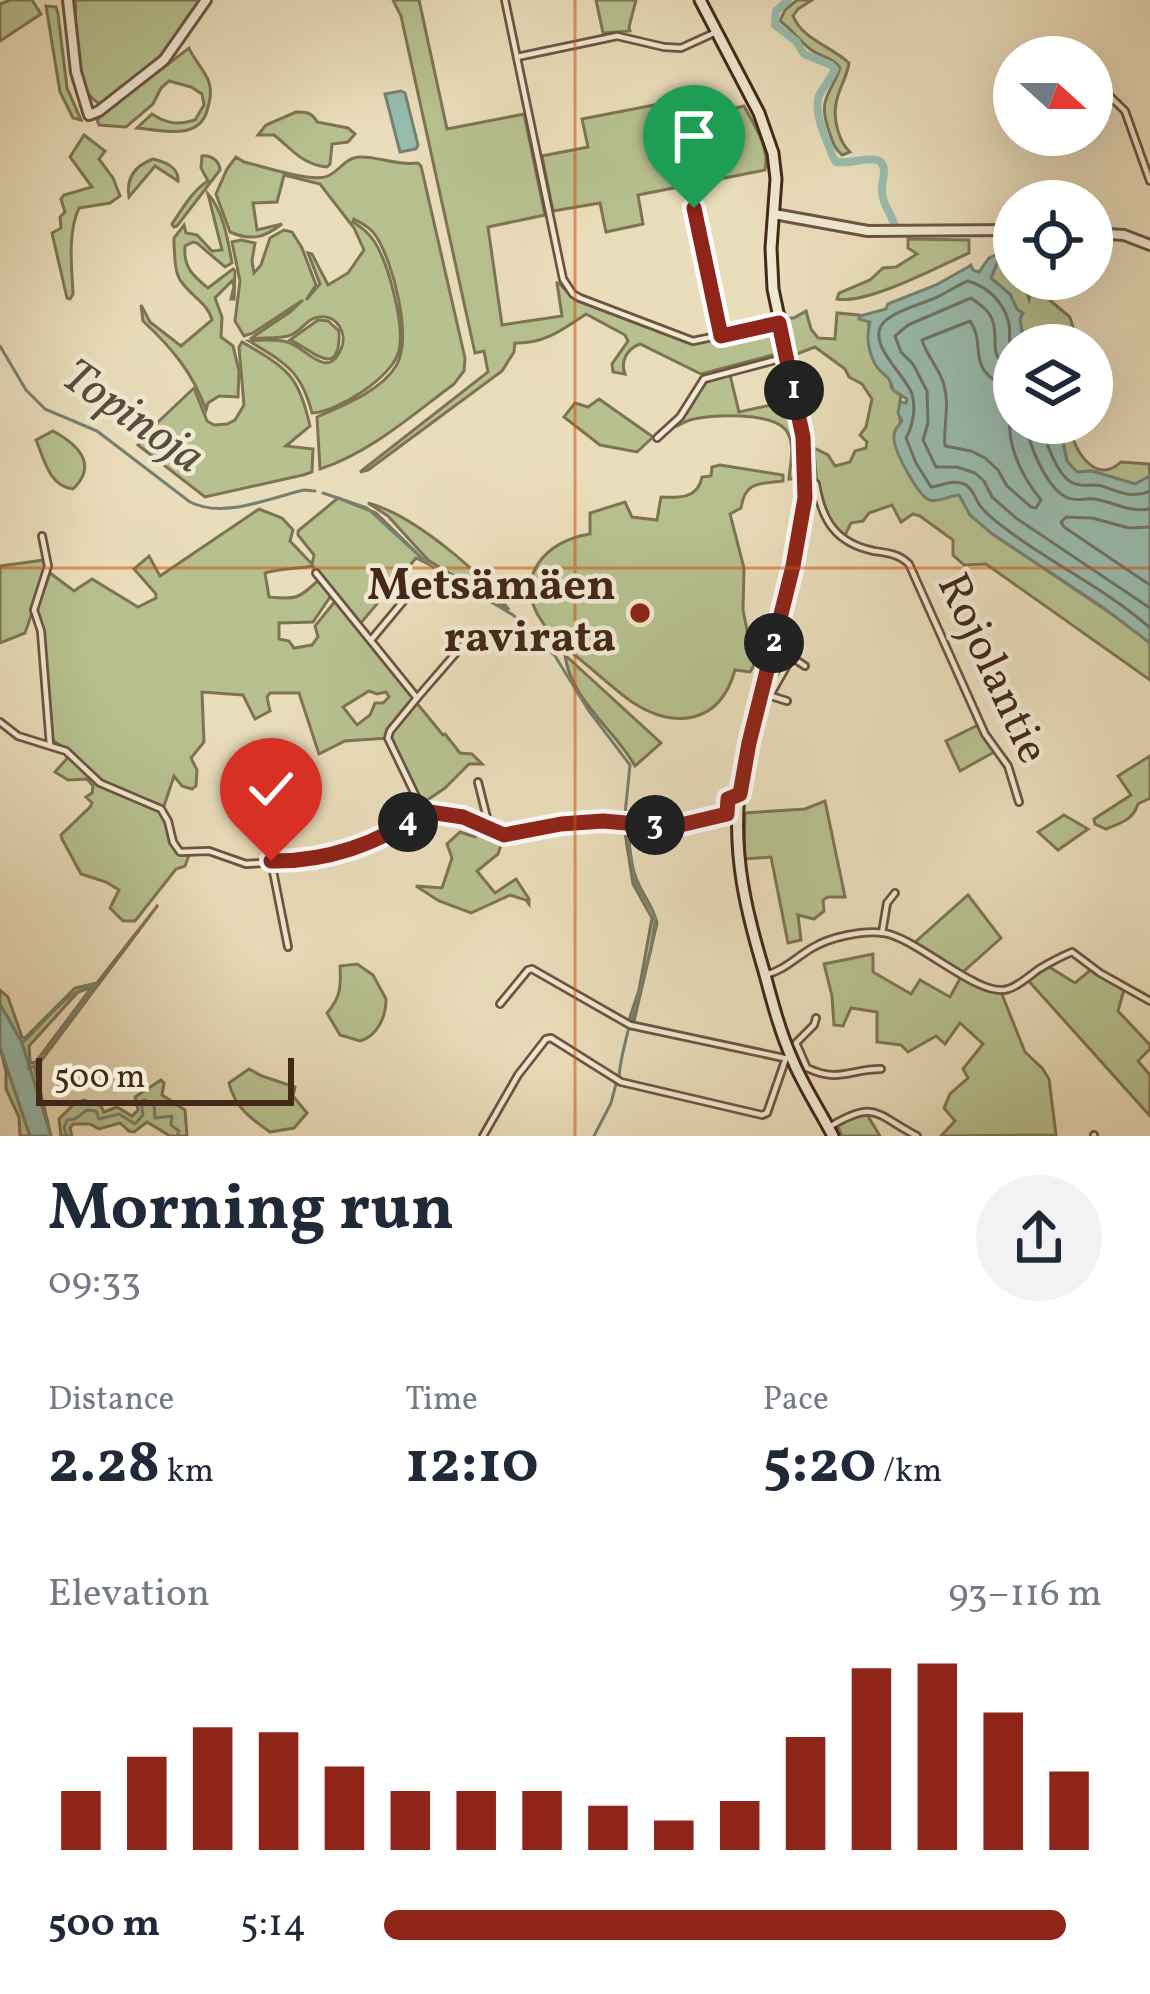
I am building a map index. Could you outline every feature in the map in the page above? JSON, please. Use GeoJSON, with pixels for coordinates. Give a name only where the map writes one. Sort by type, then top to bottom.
{"type":"FeatureCollection","features":[{"type":"Feature","properties":{"kind":"main road"},"geometry":{"type":"LineString","coordinates":[[700,0],[770,142],[776,171],[771,261],[803,437],[806,482],[797,548],[765,694],[732,813],[741,886],[765,975],[792,1057],[831,1132]]}},
{"type":"Feature","properties":{"kind":"street"},"geometry":{"type":"LineString","coordinates":[[69,2],[76,72],[89,115],[164,60],[206,0]]}},
{"type":"Feature","properties":{"kind":"street"},"geometry":{"type":"LineString","coordinates":[[505,0],[567,288],[580,298],[686,340],[779,323]]}},
{"type":"Feature","properties":{"kind":"street"},"geometry":{"type":"LineString","coordinates":[[517,57],[611,36],[682,48],[717,31]]}},
{"type":"Feature","properties":{"kind":"street"},"geometry":{"type":"LineString","coordinates":[[1113,100],[1125,111],[1150,181]]}},
{"type":"Feature","properties":{"kind":"street"},"geometry":{"type":"LineString","coordinates":[[691,194],[721,336]]}},
{"type":"Feature","properties":{"kind":"street"},"geometry":{"type":"LineString","coordinates":[[774,214],[868,231],[993,230]]}},
{"type":"Feature","properties":{"kind":"street"},"geometry":{"type":"LineString","coordinates":[[1113,234],[1150,244]]}},
{"type":"Feature","properties":{"kind":"street"},"geometry":{"type":"LineString","coordinates":[[657,438],[680,417],[704,379],[787,357]]}},
{"type":"Feature","properties":{"kind":"street","name":"Rojolantie"},"geometry":{"type":"LineString","coordinates":[[806,482],[816,484],[827,521],[850,545],[904,557],[909,564],[985,734],[1008,766],[1018,802]]}},
{"type":"Feature","properties":{"kind":"street"},"geometry":{"type":"LineString","coordinates":[[42,536],[48,566],[34,610],[50,745]]}},
{"type":"Feature","properties":{"kind":"street"},"geometry":{"type":"LineString","coordinates":[[316,573],[417,698]]}},
{"type":"Feature","properties":{"kind":"street"},"geometry":{"type":"LineString","coordinates":[[370,640],[406,598]]}},
{"type":"Feature","properties":{"kind":"street"},"geometry":{"type":"LineString","coordinates":[[423,811],[388,738],[390,731],[476,631]]}},
{"type":"Feature","properties":{"kind":"street"},"geometry":{"type":"LineString","coordinates":[[788,701],[765,694],[790,661],[805,666]]}},
{"type":"Feature","properties":{"kind":"street"},"geometry":{"type":"LineString","coordinates":[[0,722],[18,736],[75,757],[100,783],[160,809],[180,852],[209,851],[245,864],[329,855],[389,834],[423,811],[463,817],[504,835],[603,821],[672,827],[732,813]]}},
{"type":"Feature","properties":{"kind":"street"},"geometry":{"type":"LineString","coordinates":[[478,782],[490,830]]}},
{"type":"Feature","properties":{"kind":"street"},"geometry":{"type":"LineString","coordinates":[[271,861],[289,947]]}},
{"type":"Feature","properties":{"kind":"street"},"geometry":{"type":"LineString","coordinates":[[882,933],[887,903],[895,893]]}},
{"type":"Feature","properties":{"kind":"street"},"geometry":{"type":"LineString","coordinates":[[765,975],[780,971],[819,944],[882,933],[1001,992],[1072,952],[1150,1001]]}},
{"type":"Feature","properties":{"kind":"street"},"geometry":{"type":"LineString","coordinates":[[500,1004],[532,970],[630,1025],[792,1057],[811,1071],[837,1077],[881,1069]]}},
{"type":"Feature","properties":{"kind":"street"},"geometry":{"type":"LineString","coordinates":[[483,1136],[518,1075],[551,1038],[621,1082],[766,1114],[796,1043],[816,1018]]}},
{"type":"Feature","properties":{"kind":"street"},"geometry":{"type":"LineString","coordinates":[[831,1132],[852,1113],[868,1111],[917,1136]]}},
{"type":"Feature","properties":{"kind":"green space"},"geometry":{"type":"Polygon","coordinates":[[[32,0],[41,14],[0,41],[0,4],[32,0]]]}},
{"type":"Feature","properties":{"kind":"green space"},"geometry":{"type":"Polygon","coordinates":[[[75,0],[201,0],[163,55],[103,105],[88,93],[78,73],[75,0]]]}},
{"type":"Feature","properties":{"kind":"green space"},"geometry":{"type":"Polygon","coordinates":[[[393,0],[419,0],[447,129],[524,114],[545,215],[488,227],[502,325],[562,316],[559,283],[575,300],[689,343],[769,328],[776,332],[780,353],[701,374],[640,344],[626,356],[625,374],[613,372],[612,364],[628,341],[586,314],[544,338],[515,343],[502,371],[360,472],[488,372],[484,351],[475,353],[401,16],[393,0]]]}},
{"type":"Feature","properties":{"kind":"green space"},"geometry":{"type":"Polygon","coordinates":[[[596,0],[636,0],[630,31],[603,33],[596,0]]]}},
{"type":"Feature","properties":{"kind":"green space"},"geometry":{"type":"Polygon","coordinates":[[[797,0],[812,0],[793,16],[798,24],[849,63],[835,110],[840,137],[850,152],[842,155],[832,140],[824,110],[840,68],[780,21],[797,0]]]}},
{"type":"Feature","properties":{"kind":"green space"},"geometry":{"type":"Polygon","coordinates":[[[46,6],[56,7],[67,88],[81,120],[73,118],[60,92],[46,6]]]}},
{"type":"Feature","properties":{"kind":"green space"},"geometry":{"type":"Polygon","coordinates":[[[189,48],[210,89],[207,111],[196,127],[178,132],[137,128],[152,114],[173,123],[195,120],[204,105],[202,94],[169,81],[153,104],[126,127],[99,125],[97,120],[104,113],[189,48]]]}},
{"type":"Feature","properties":{"kind":"green space"},"geometry":{"type":"Polygon","coordinates":[[[670,96],[701,108],[709,104],[718,112],[744,106],[763,145],[765,170],[638,195],[643,224],[606,232],[600,203],[553,211],[542,156],[588,147],[582,119],[670,102],[670,96]]]}},
{"type":"Feature","properties":{"kind":"green space"},"geometry":{"type":"Polygon","coordinates":[[[296,112],[355,134],[348,142],[332,144],[327,167],[304,159],[274,135],[258,135],[266,125],[296,112]]]}},
{"type":"Feature","properties":{"kind":"green space"},"geometry":{"type":"Polygon","coordinates":[[[84,135],[105,151],[99,159],[120,196],[110,203],[79,208],[72,240],[70,299],[52,233],[61,228],[64,195],[92,187],[70,157],[84,135]]]}},
{"type":"Feature","properties":{"kind":"green space"},"geometry":{"type":"Polygon","coordinates":[[[202,156],[214,159],[220,170],[174,227],[188,200],[208,181],[201,168],[202,156]]]}},
{"type":"Feature","properties":{"kind":"green space"},"geometry":{"type":"Polygon","coordinates":[[[236,157],[321,178],[361,157],[421,166],[465,358],[464,371],[454,384],[390,432],[320,469],[317,417],[371,390],[396,366],[401,353],[402,319],[394,281],[376,236],[354,219],[374,241],[385,263],[397,310],[399,350],[387,371],[363,391],[335,407],[312,413],[290,369],[249,341],[287,342],[329,362],[341,349],[342,331],[336,322],[319,317],[288,336],[250,339],[303,300],[244,336],[235,321],[240,281],[232,242],[255,243],[254,273],[270,238],[284,230],[292,232],[316,285],[306,300],[320,284],[308,253],[328,285],[348,273],[364,250],[354,228],[320,184],[284,175],[277,202],[253,203],[257,230],[282,224],[257,237],[230,232],[216,194],[236,157]]]}},
{"type":"Feature","properties":{"kind":"green space"},"geometry":{"type":"Polygon","coordinates":[[[153,159],[174,169],[178,181],[155,166],[129,197],[133,174],[153,159]]]}},
{"type":"Feature","properties":{"kind":"green space"},"geometry":{"type":"Polygon","coordinates":[[[208,194],[221,217],[232,263],[225,267],[193,242],[185,246],[186,260],[208,288],[235,271],[234,299],[232,281],[215,298],[222,317],[221,337],[233,346],[239,371],[238,397],[219,396],[206,410],[180,362],[143,321],[141,305],[150,322],[181,346],[212,320],[179,278],[174,245],[184,225],[186,233],[197,235],[212,251],[222,250],[208,194]]]}},
{"type":"Feature","properties":{"kind":"green space"},"geometry":{"type":"Polygon","coordinates":[[[908,239],[969,240],[969,253],[884,291],[837,299],[839,293],[870,280],[883,268],[896,267],[917,254],[908,248],[908,239]]]}},
{"type":"Feature","properties":{"kind":"green space"},"geometry":{"type":"Polygon","coordinates":[[[1011,300],[1050,300],[1072,324],[1020,324],[1011,300]]]}},
{"type":"Feature","properties":{"kind":"green space"},"geometry":{"type":"Polygon","coordinates":[[[806,311],[818,338],[835,339],[837,313],[868,320],[876,359],[901,396],[902,441],[915,483],[940,499],[959,495],[991,533],[1131,627],[1150,643],[1150,680],[986,564],[964,565],[953,555],[953,540],[920,516],[913,514],[901,522],[892,505],[851,523],[843,539],[820,496],[814,448],[828,455],[835,466],[850,462],[855,451],[866,448],[860,435],[872,399],[862,384],[815,347],[789,357],[784,312],[794,318],[806,311]]]}},
{"type":"Feature","properties":{"kind":"green space"},"geometry":{"type":"Polygon","coordinates":[[[318,320],[328,321],[339,331],[338,347],[330,359],[290,340],[318,320]]]}},
{"type":"Feature","properties":{"kind":"green space"},"geometry":{"type":"Polygon","coordinates":[[[242,342],[280,366],[295,383],[310,426],[286,446],[313,449],[312,472],[205,497],[138,445],[194,388],[207,421],[214,425],[235,420],[244,405],[242,342]]]}},
{"type":"Feature","properties":{"kind":"green space"},"geometry":{"type":"Polygon","coordinates":[[[730,375],[739,412],[789,401],[800,433],[802,478],[789,479],[791,441],[779,424],[711,416],[672,428],[704,383],[730,375]]]}},
{"type":"Feature","properties":{"kind":"green space"},"geometry":{"type":"Polygon","coordinates":[[[599,399],[653,437],[637,452],[600,445],[564,417],[575,403],[588,407],[599,399]]]}},
{"type":"Feature","properties":{"kind":"green space"},"geometry":{"type":"Polygon","coordinates":[[[53,431],[82,455],[84,471],[73,489],[53,477],[36,440],[53,431]]]}},
{"type":"Feature","properties":{"kind":"green space"},"geometry":{"type":"Polygon","coordinates":[[[1063,444],[1076,444],[1095,468],[1112,468],[1121,462],[1149,464],[1150,476],[1135,484],[1092,471],[1076,472],[1067,461],[1063,444]]]}},
{"type":"Feature","properties":{"kind":"green space","name":"Metsämäen ravirata"},"geometry":{"type":"Polygon","coordinates":[[[712,467],[783,475],[783,481],[750,488],[741,508],[730,514],[744,568],[743,610],[754,665],[750,672],[735,670],[719,702],[707,711],[694,717],[664,716],[627,699],[552,635],[533,604],[532,575],[560,544],[590,534],[590,513],[625,502],[632,517],[657,520],[661,497],[692,493],[702,477],[711,476],[712,467]]]}},
{"type":"Feature","properties":{"kind":"green space"},"geometry":{"type":"Polygon","coordinates":[[[338,498],[376,513],[428,564],[416,558],[359,625],[443,735],[460,753],[472,754],[482,764],[469,764],[420,805],[388,738],[345,741],[319,754],[299,693],[270,693],[270,711],[255,719],[243,695],[202,692],[204,742],[191,758],[197,770],[196,786],[182,786],[174,776],[162,812],[176,850],[189,855],[185,866],[176,869],[135,921],[123,921],[110,908],[119,890],[81,874],[61,835],[90,807],[86,797],[93,786],[87,779],[68,780],[55,772],[72,753],[52,740],[37,608],[50,573],[74,591],[92,579],[138,607],[156,598],[134,569],[149,556],[160,576],[259,509],[282,518],[293,530],[290,541],[312,564],[314,555],[298,531],[338,498]],[[313,566],[265,573],[269,597],[302,594],[320,579],[313,566]],[[332,594],[313,622],[279,623],[279,639],[294,648],[312,645],[318,637],[315,626],[337,599],[332,594]],[[369,691],[343,707],[357,725],[370,715],[375,703],[389,697],[386,692],[369,691]]]}},
{"type":"Feature","properties":{"kind":"green space"},"geometry":{"type":"Polygon","coordinates":[[[368,503],[406,520],[446,547],[509,610],[428,560],[388,516],[368,503]]]}},
{"type":"Feature","properties":{"kind":"green space"},"geometry":{"type":"Polygon","coordinates":[[[44,560],[45,575],[25,633],[0,643],[0,566],[44,560]]]}},
{"type":"Feature","properties":{"kind":"green space"},"geometry":{"type":"Polygon","coordinates":[[[565,655],[661,743],[635,766],[575,686],[565,655]]]}},
{"type":"Feature","properties":{"kind":"green space"},"geometry":{"type":"Polygon","coordinates":[[[978,725],[996,751],[960,771],[946,741],[978,725]]]}},
{"type":"Feature","properties":{"kind":"green space"},"geometry":{"type":"Polygon","coordinates":[[[1150,756],[1150,798],[1121,823],[1106,829],[1095,824],[1094,819],[1131,795],[1118,776],[1150,756]]]}},
{"type":"Feature","properties":{"kind":"green space"},"geometry":{"type":"Polygon","coordinates":[[[825,801],[845,897],[823,900],[824,911],[814,919],[798,915],[801,940],[788,943],[771,857],[744,859],[745,813],[805,809],[825,801]]]}},
{"type":"Feature","properties":{"kind":"green space"},"geometry":{"type":"Polygon","coordinates":[[[1064,815],[1088,829],[1058,850],[1038,832],[1064,815]]]}},
{"type":"Feature","properties":{"kind":"green space"},"geometry":{"type":"Polygon","coordinates":[[[481,825],[504,835],[498,854],[477,871],[495,893],[516,879],[529,904],[510,895],[471,913],[416,886],[442,888],[452,858],[447,844],[460,832],[475,837],[481,825]]]}},
{"type":"Feature","properties":{"kind":"green space"},"geometry":{"type":"Polygon","coordinates":[[[631,825],[634,871],[657,923],[634,1021],[629,1020],[652,918],[633,884],[624,827],[631,825]]]}},
{"type":"Feature","properties":{"kind":"green space"},"geometry":{"type":"Polygon","coordinates":[[[968,895],[1001,938],[963,972],[912,945],[968,895]]]}},
{"type":"Feature","properties":{"kind":"green space"},"geometry":{"type":"Polygon","coordinates":[[[158,905],[35,1069],[51,1136],[22,1043],[0,1004],[0,990],[8,997],[25,1038],[75,988],[97,983],[158,905]],[[92,987],[78,992],[29,1046],[30,1062],[35,1063],[92,987]]]}},
{"type":"Feature","properties":{"kind":"green space"},"geometry":{"type":"Polygon","coordinates":[[[873,954],[873,972],[911,994],[920,980],[950,997],[962,975],[1001,992],[1025,1052],[1049,1079],[1056,1135],[941,1136],[955,1121],[944,1108],[950,1094],[968,1078],[963,1069],[983,1044],[960,1023],[945,1044],[936,1036],[908,1052],[901,1045],[877,1042],[877,1012],[851,1008],[843,1026],[834,1025],[824,964],[873,954]]]}},
{"type":"Feature","properties":{"kind":"green space"},"geometry":{"type":"Polygon","coordinates":[[[357,964],[373,975],[386,999],[380,1024],[360,1041],[340,1035],[327,1013],[339,991],[340,966],[357,964]]]}},
{"type":"Feature","properties":{"kind":"green space"},"geometry":{"type":"Polygon","coordinates":[[[1046,965],[1075,983],[1093,968],[1125,986],[1118,1011],[1150,1045],[1138,1061],[1150,1075],[1150,1116],[1026,978],[1046,965]]]}},
{"type":"Feature","properties":{"kind":"green space"},"geometry":{"type":"Polygon","coordinates":[[[0,1047],[30,1136],[20,1136],[0,1047]]]}},
{"type":"Feature","properties":{"kind":"green space"},"geometry":{"type":"Polygon","coordinates":[[[249,1069],[295,1087],[293,1096],[307,1113],[294,1128],[270,1132],[239,1105],[229,1083],[249,1069]]]}},
{"type":"Feature","properties":{"kind":"green space"},"geometry":{"type":"Polygon","coordinates":[[[161,1080],[162,1095],[185,1110],[187,1136],[170,1136],[147,1122],[134,1132],[120,1123],[99,1129],[73,1124],[72,1136],[61,1136],[59,1119],[74,1104],[84,1100],[101,1106],[104,1112],[117,1107],[132,1116],[138,1110],[135,1097],[161,1080]]]}},
{"type":"Feature","properties":{"kind":"green space"},"geometry":{"type":"Polygon","coordinates":[[[866,1113],[880,1136],[842,1136],[837,1125],[866,1113]]]}},
{"type":"Feature","properties":{"kind":"water"},"geometry":{"type":"Polygon","coordinates":[[[401,91],[418,145],[400,152],[385,94],[401,91]]]}},
{"type":"Feature","properties":{"kind":"water"},"geometry":{"type":"Polygon","coordinates":[[[993,256],[993,300],[1013,300],[1023,313],[1021,324],[993,324],[993,444],[1063,444],[1067,461],[1077,472],[1092,471],[1135,484],[1150,476],[1150,643],[991,533],[970,515],[959,495],[937,500],[925,497],[898,454],[894,434],[902,421],[900,402],[907,399],[893,390],[875,364],[868,343],[870,322],[860,316],[886,309],[971,265],[979,272],[993,256]]]}},
{"type":"Feature","properties":{"kind":"water"},"geometry":{"type":"Polygon","coordinates":[[[0,1004],[22,1043],[51,1136],[30,1136],[0,1047],[0,1004]]]}},
{"type":"Feature","properties":{"kind":"waterway"},"geometry":{"type":"LineString","coordinates":[[788,0],[776,11],[775,25],[804,54],[835,69],[818,103],[833,157],[836,162],[881,162],[883,198],[895,226]]}},
{"type":"Feature","properties":{"kind":"waterway","name":"Topinoja"},"geometry":{"type":"LineString","coordinates":[[0,346],[26,390],[45,409],[97,431],[190,502],[232,508],[315,491]]}},
{"type":"Feature","properties":{"kind":"waterway","name":"Topinoja"},"geometry":{"type":"LineString","coordinates":[[323,493],[367,508],[428,564],[513,615],[555,656],[630,765],[625,814]]}},
{"type":"Feature","properties":{"kind":"waterway","name":"Topinoja"},"geometry":{"type":"LineString","coordinates":[[626,825],[635,883],[655,921],[631,1022]]}},
{"type":"Feature","properties":{"kind":"waterway"},"geometry":{"type":"LineString","coordinates":[[22,1043],[63,1002],[93,985]]}},
{"type":"Feature","properties":{"kind":"waterway"},"geometry":{"type":"LineString","coordinates":[[28,1068],[35,1066],[96,985]]}},
{"type":"Feature","properties":{"kind":"waterway","name":"Topinoja"},"geometry":{"type":"LineString","coordinates":[[619,1077],[629,1027]]}},
{"type":"Feature","properties":{"kind":"waterway","name":"Topinoja"},"geometry":{"type":"LineString","coordinates":[[594,1136],[616,1084]]}},
{"type":"Feature","properties":{"kind":"waterway"},"geometry":{"type":"LineString","coordinates":[[67,1136],[67,1120],[87,1110],[96,1111],[99,1119],[119,1114],[135,1124],[143,1115],[144,1100],[154,1104],[155,1118],[172,1116],[177,1136]]}},
{"type":"Feature","properties":{"kind":"place","name":"Metsämäen ravirata"},"geometry":{"type":"Point","coordinates":[640,613]}},
{"type":"Feature","properties":{"kind":"route"},"geometry":{"type":"LineString","coordinates":[[271,861],[329,855],[389,834],[423,811],[463,817],[504,835],[603,821],[672,827],[727,814],[728,799],[740,794],[797,548],[805,498],[805,447],[779,323],[721,336],[694,208]]}}]}
